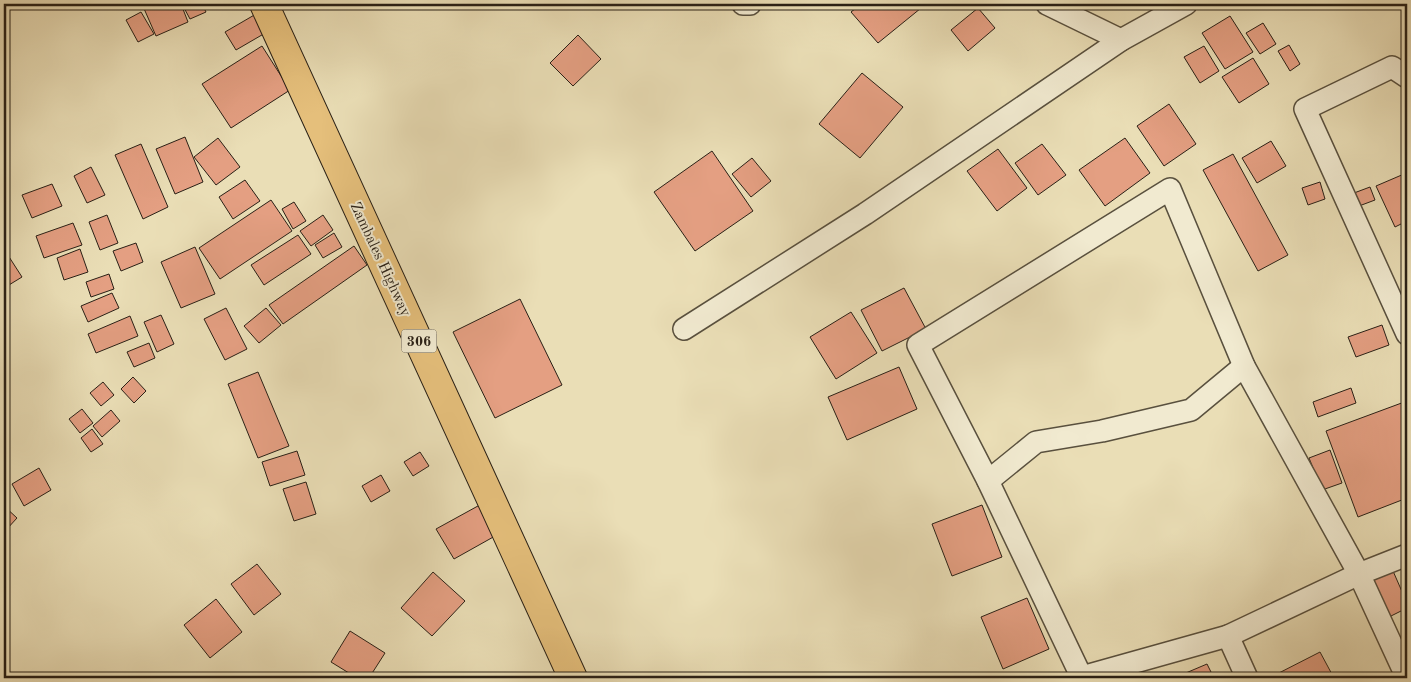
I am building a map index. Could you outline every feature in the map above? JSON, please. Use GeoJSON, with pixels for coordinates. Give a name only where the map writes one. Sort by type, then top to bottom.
{"type":"FeatureCollection","features":[{"type":"Feature","properties":{"kind":"main road","name":"Zambales Highway"},"geometry":{"type":"LineString","coordinates":[[264,4],[574,678]]}},
{"type":"Feature","properties":{"kind":"street"},"geometry":{"type":"LineString","coordinates":[[743,4],[750,4]]}},
{"type":"Feature","properties":{"kind":"street"},"geometry":{"type":"LineString","coordinates":[[1047,4],[1121,40]]}},
{"type":"Feature","properties":{"kind":"street"},"geometry":{"type":"LineString","coordinates":[[684,329],[865,214],[1121,40],[1186,4]]}},
{"type":"Feature","properties":{"kind":"street"},"geometry":{"type":"LineString","coordinates":[[1407,77],[1392,67],[1305,109],[1407,334]]}},
{"type":"Feature","properties":{"kind":"street"},"geometry":{"type":"LineString","coordinates":[[1406,678],[1359,574],[1244,366],[1170,189],[918,345],[988,481],[1081,678],[1228,636],[1359,574],[1407,555]]}},
{"type":"Feature","properties":{"kind":"street"},"geometry":{"type":"LineString","coordinates":[[988,481],[1036,442],[1102,432],[1192,410],[1244,366]]}},
{"type":"Feature","properties":{"kind":"street"},"geometry":{"type":"LineString","coordinates":[[1228,636],[1247,678]]}},
{"type":"Feature","properties":{"kind":"building"},"geometry":{"type":"Polygon","coordinates":[[[142,4],[181,4],[188,22],[156,36],[142,4]]]}},
{"type":"Feature","properties":{"kind":"building"},"geometry":{"type":"Polygon","coordinates":[[[182,4],[202,4],[206,12],[190,19],[182,4]]]}},
{"type":"Feature","properties":{"kind":"building"},"geometry":{"type":"Polygon","coordinates":[[[861,4],[926,4],[878,43],[851,12],[861,4]]]}},
{"type":"Feature","properties":{"kind":"building"},"geometry":{"type":"Polygon","coordinates":[[[978,8],[995,28],[968,51],[951,30],[978,8]]]}},
{"type":"Feature","properties":{"kind":"building"},"geometry":{"type":"Polygon","coordinates":[[[141,12],[154,34],[138,42],[126,20],[141,12]]]}},
{"type":"Feature","properties":{"kind":"building"},"geometry":{"type":"Polygon","coordinates":[[[256,14],[267,32],[236,50],[225,32],[256,14]]]}},
{"type":"Feature","properties":{"kind":"building"},"geometry":{"type":"Polygon","coordinates":[[[1230,16],[1253,52],[1225,69],[1202,33],[1230,16]]]}},
{"type":"Feature","properties":{"kind":"building"},"geometry":{"type":"Polygon","coordinates":[[[1263,23],[1276,44],[1260,54],[1246,33],[1263,23]]]}},
{"type":"Feature","properties":{"kind":"building"},"geometry":{"type":"Polygon","coordinates":[[[578,35],[601,59],[573,86],[550,63],[578,35]]]}},
{"type":"Feature","properties":{"kind":"building"},"geometry":{"type":"Polygon","coordinates":[[[1289,45],[1300,64],[1290,71],[1278,51],[1289,45]]]}},
{"type":"Feature","properties":{"kind":"building"},"geometry":{"type":"Polygon","coordinates":[[[262,46],[290,90],[231,128],[202,84],[262,46]]]}},
{"type":"Feature","properties":{"kind":"building"},"geometry":{"type":"Polygon","coordinates":[[[1204,46],[1219,71],[1200,83],[1184,57],[1204,46]]]}},
{"type":"Feature","properties":{"kind":"building"},"geometry":{"type":"Polygon","coordinates":[[[1253,58],[1269,84],[1239,103],[1222,77],[1253,58]]]}},
{"type":"Feature","properties":{"kind":"building"},"geometry":{"type":"Polygon","coordinates":[[[862,73],[903,107],[860,158],[819,124],[862,73]]]}},
{"type":"Feature","properties":{"kind":"building"},"geometry":{"type":"Polygon","coordinates":[[[1169,104],[1196,144],[1164,166],[1137,126],[1169,104]]]}},
{"type":"Feature","properties":{"kind":"building"},"geometry":{"type":"Polygon","coordinates":[[[185,137],[203,182],[175,194],[156,149],[185,137]]]}},
{"type":"Feature","properties":{"kind":"building"},"geometry":{"type":"Polygon","coordinates":[[[218,138],[240,167],[216,185],[194,157],[218,138]]]}},
{"type":"Feature","properties":{"kind":"building"},"geometry":{"type":"Polygon","coordinates":[[[1125,138],[1150,173],[1105,206],[1079,170],[1125,138]]]}},
{"type":"Feature","properties":{"kind":"building"},"geometry":{"type":"Polygon","coordinates":[[[1271,141],[1286,166],[1257,183],[1242,158],[1271,141]]]}},
{"type":"Feature","properties":{"kind":"building"},"geometry":{"type":"Polygon","coordinates":[[[141,144],[168,207],[143,219],[115,155],[141,144]]]}},
{"type":"Feature","properties":{"kind":"building"},"geometry":{"type":"Polygon","coordinates":[[[1042,144],[1066,175],[1038,195],[1015,163],[1042,144]]]}},
{"type":"Feature","properties":{"kind":"building"},"geometry":{"type":"Polygon","coordinates":[[[998,149],[1027,188],[997,211],[967,171],[998,149]]]}},
{"type":"Feature","properties":{"kind":"building"},"geometry":{"type":"Polygon","coordinates":[[[712,151],[753,211],[695,251],[654,192],[712,151]]]}},
{"type":"Feature","properties":{"kind":"building"},"geometry":{"type":"Polygon","coordinates":[[[1233,154],[1288,255],[1258,271],[1203,170],[1233,154]]]}},
{"type":"Feature","properties":{"kind":"building"},"geometry":{"type":"Polygon","coordinates":[[[752,158],[771,181],[751,197],[732,174],[752,158]]]}},
{"type":"Feature","properties":{"kind":"building"},"geometry":{"type":"Polygon","coordinates":[[[91,167],[105,195],[87,203],[74,176],[91,167]]]}},
{"type":"Feature","properties":{"kind":"building"},"geometry":{"type":"Polygon","coordinates":[[[1404,174],[1407,181],[1407,221],[1395,227],[1376,186],[1404,174]]]}},
{"type":"Feature","properties":{"kind":"building"},"geometry":{"type":"Polygon","coordinates":[[[245,180],[260,201],[233,219],[219,197],[245,180]]]}},
{"type":"Feature","properties":{"kind":"building"},"geometry":{"type":"Polygon","coordinates":[[[1320,182],[1325,199],[1308,205],[1302,188],[1320,182]]]}},
{"type":"Feature","properties":{"kind":"building"},"geometry":{"type":"Polygon","coordinates":[[[52,184],[62,206],[32,218],[22,195],[52,184]]]}},
{"type":"Feature","properties":{"kind":"building"},"geometry":{"type":"Polygon","coordinates":[[[1370,187],[1375,200],[1359,206],[1354,193],[1370,187]]]}},
{"type":"Feature","properties":{"kind":"building"},"geometry":{"type":"Polygon","coordinates":[[[271,200],[292,231],[220,279],[199,248],[271,200]]]}},
{"type":"Feature","properties":{"kind":"building"},"geometry":{"type":"Polygon","coordinates":[[[294,202],[306,221],[293,229],[282,209],[294,202]]]}},
{"type":"Feature","properties":{"kind":"building"},"geometry":{"type":"Polygon","coordinates":[[[107,215],[118,243],[100,250],[89,222],[107,215]]]}},
{"type":"Feature","properties":{"kind":"building"},"geometry":{"type":"Polygon","coordinates":[[[323,215],[333,230],[311,246],[300,231],[323,215]]]}},
{"type":"Feature","properties":{"kind":"building"},"geometry":{"type":"Polygon","coordinates":[[[73,223],[82,245],[44,258],[36,236],[73,223]]]}},
{"type":"Feature","properties":{"kind":"building"},"geometry":{"type":"Polygon","coordinates":[[[334,233],[342,247],[323,258],[315,245],[334,233]]]}},
{"type":"Feature","properties":{"kind":"building"},"geometry":{"type":"Polygon","coordinates":[[[298,235],[311,254],[264,285],[251,265],[298,235]]]}},
{"type":"Feature","properties":{"kind":"building"},"geometry":{"type":"Polygon","coordinates":[[[136,243],[143,262],[121,271],[113,251],[136,243]]]}},
{"type":"Feature","properties":{"kind":"building"},"geometry":{"type":"Polygon","coordinates":[[[354,246],[367,265],[283,324],[269,305],[354,246]]]}},
{"type":"Feature","properties":{"kind":"building"},"geometry":{"type":"Polygon","coordinates":[[[195,247],[215,294],[181,308],[161,262],[195,247]]]}},
{"type":"Feature","properties":{"kind":"building"},"geometry":{"type":"Polygon","coordinates":[[[4,249],[22,277],[4,288],[4,249]]]}},
{"type":"Feature","properties":{"kind":"building"},"geometry":{"type":"Polygon","coordinates":[[[80,249],[88,272],[64,280],[57,258],[80,249]]]}},
{"type":"Feature","properties":{"kind":"building"},"geometry":{"type":"Polygon","coordinates":[[[109,274],[114,289],[91,297],[86,282],[109,274]]]}},
{"type":"Feature","properties":{"kind":"building"},"geometry":{"type":"Polygon","coordinates":[[[904,288],[926,329],[882,351],[861,310],[904,288]]]}},
{"type":"Feature","properties":{"kind":"building"},"geometry":{"type":"Polygon","coordinates":[[[112,293],[119,308],[88,322],[81,306],[112,293]]]}},
{"type":"Feature","properties":{"kind":"building"},"geometry":{"type":"Polygon","coordinates":[[[520,299],[562,385],[495,418],[453,332],[520,299]]]}},
{"type":"Feature","properties":{"kind":"building"},"geometry":{"type":"Polygon","coordinates":[[[226,308],[247,349],[225,360],[204,319],[226,308]]]}},
{"type":"Feature","properties":{"kind":"building"},"geometry":{"type":"Polygon","coordinates":[[[266,308],[281,325],[259,343],[244,326],[266,308]]]}},
{"type":"Feature","properties":{"kind":"building"},"geometry":{"type":"Polygon","coordinates":[[[851,312],[877,353],[836,379],[810,337],[851,312]]]}},
{"type":"Feature","properties":{"kind":"building"},"geometry":{"type":"Polygon","coordinates":[[[161,315],[174,344],[157,352],[144,322],[161,315]]]}},
{"type":"Feature","properties":{"kind":"building"},"geometry":{"type":"Polygon","coordinates":[[[130,316],[138,336],[96,353],[88,334],[130,316]]]}},
{"type":"Feature","properties":{"kind":"building"},"geometry":{"type":"Polygon","coordinates":[[[1382,325],[1389,345],[1356,357],[1348,337],[1382,325]]]}},
{"type":"Feature","properties":{"kind":"building"},"geometry":{"type":"Polygon","coordinates":[[[149,343],[155,358],[134,367],[127,352],[149,343]]]}},
{"type":"Feature","properties":{"kind":"building"},"geometry":{"type":"Polygon","coordinates":[[[899,367],[917,409],[847,440],[828,397],[899,367]]]}},
{"type":"Feature","properties":{"kind":"building"},"geometry":{"type":"Polygon","coordinates":[[[258,372],[289,446],[258,458],[228,384],[258,372]]]}},
{"type":"Feature","properties":{"kind":"building"},"geometry":{"type":"Polygon","coordinates":[[[133,377],[146,391],[134,403],[121,389],[133,377]]]}},
{"type":"Feature","properties":{"kind":"building"},"geometry":{"type":"Polygon","coordinates":[[[103,382],[114,395],[101,406],[90,393],[103,382]]]}},
{"type":"Feature","properties":{"kind":"building"},"geometry":{"type":"Polygon","coordinates":[[[1351,388],[1356,403],[1318,417],[1313,402],[1351,388]]]}},
{"type":"Feature","properties":{"kind":"building"},"geometry":{"type":"Polygon","coordinates":[[[1407,401],[1407,498],[1358,517],[1326,431],[1407,401]]]}},
{"type":"Feature","properties":{"kind":"building"},"geometry":{"type":"Polygon","coordinates":[[[82,409],[93,423],[80,433],[69,419],[82,409]]]}},
{"type":"Feature","properties":{"kind":"building"},"geometry":{"type":"Polygon","coordinates":[[[111,410],[120,421],[102,437],[93,426],[111,410]]]}},
{"type":"Feature","properties":{"kind":"building"},"geometry":{"type":"Polygon","coordinates":[[[92,429],[103,444],[91,452],[81,438],[92,429]]]}},
{"type":"Feature","properties":{"kind":"building"},"geometry":{"type":"Polygon","coordinates":[[[1330,450],[1342,483],[1322,490],[1309,458],[1330,450]]]}},
{"type":"Feature","properties":{"kind":"building"},"geometry":{"type":"Polygon","coordinates":[[[297,451],[305,475],[270,486],[262,462],[297,451]]]}},
{"type":"Feature","properties":{"kind":"building"},"geometry":{"type":"Polygon","coordinates":[[[420,452],[429,466],[413,476],[404,462],[420,452]]]}},
{"type":"Feature","properties":{"kind":"building"},"geometry":{"type":"Polygon","coordinates":[[[39,468],[51,490],[24,506],[12,484],[39,468]]]}},
{"type":"Feature","properties":{"kind":"building"},"geometry":{"type":"Polygon","coordinates":[[[381,475],[390,491],[371,502],[362,486],[381,475]]]}},
{"type":"Feature","properties":{"kind":"building"},"geometry":{"type":"Polygon","coordinates":[[[306,482],[316,514],[294,521],[283,489],[306,482]]]}},
{"type":"Feature","properties":{"kind":"building"},"geometry":{"type":"Polygon","coordinates":[[[487,501],[504,531],[454,559],[436,529],[487,501]]]}},
{"type":"Feature","properties":{"kind":"building"},"geometry":{"type":"Polygon","coordinates":[[[982,505],[1002,557],[952,576],[932,524],[982,505]]]}},
{"type":"Feature","properties":{"kind":"building"},"geometry":{"type":"Polygon","coordinates":[[[4,506],[17,518],[6,530],[4,528],[4,506]]]}},
{"type":"Feature","properties":{"kind":"building"},"geometry":{"type":"Polygon","coordinates":[[[257,564],[281,594],[254,615],[231,584],[257,564]]]}},
{"type":"Feature","properties":{"kind":"building"},"geometry":{"type":"Polygon","coordinates":[[[1393,571],[1407,603],[1407,608],[1385,619],[1368,583],[1393,571]]]}},
{"type":"Feature","properties":{"kind":"building"},"geometry":{"type":"Polygon","coordinates":[[[433,572],[465,601],[432,636],[401,608],[433,572]]]}},
{"type":"Feature","properties":{"kind":"building"},"geometry":{"type":"Polygon","coordinates":[[[1027,598],[1049,649],[1003,669],[981,617],[1027,598]]]}},
{"type":"Feature","properties":{"kind":"building"},"geometry":{"type":"Polygon","coordinates":[[[216,599],[242,632],[210,658],[184,625],[216,599]]]}},
{"type":"Feature","properties":{"kind":"building"},"geometry":{"type":"Polygon","coordinates":[[[350,631],[385,653],[369,678],[357,678],[331,662],[350,631]]]}},
{"type":"Feature","properties":{"kind":"building"},"geometry":{"type":"Polygon","coordinates":[[[1320,652],[1334,678],[1274,678],[1273,676],[1320,652]]]}},
{"type":"Feature","properties":{"kind":"building"},"geometry":{"type":"Polygon","coordinates":[[[1207,664],[1214,678],[1174,678],[1207,664]]]}}]}
